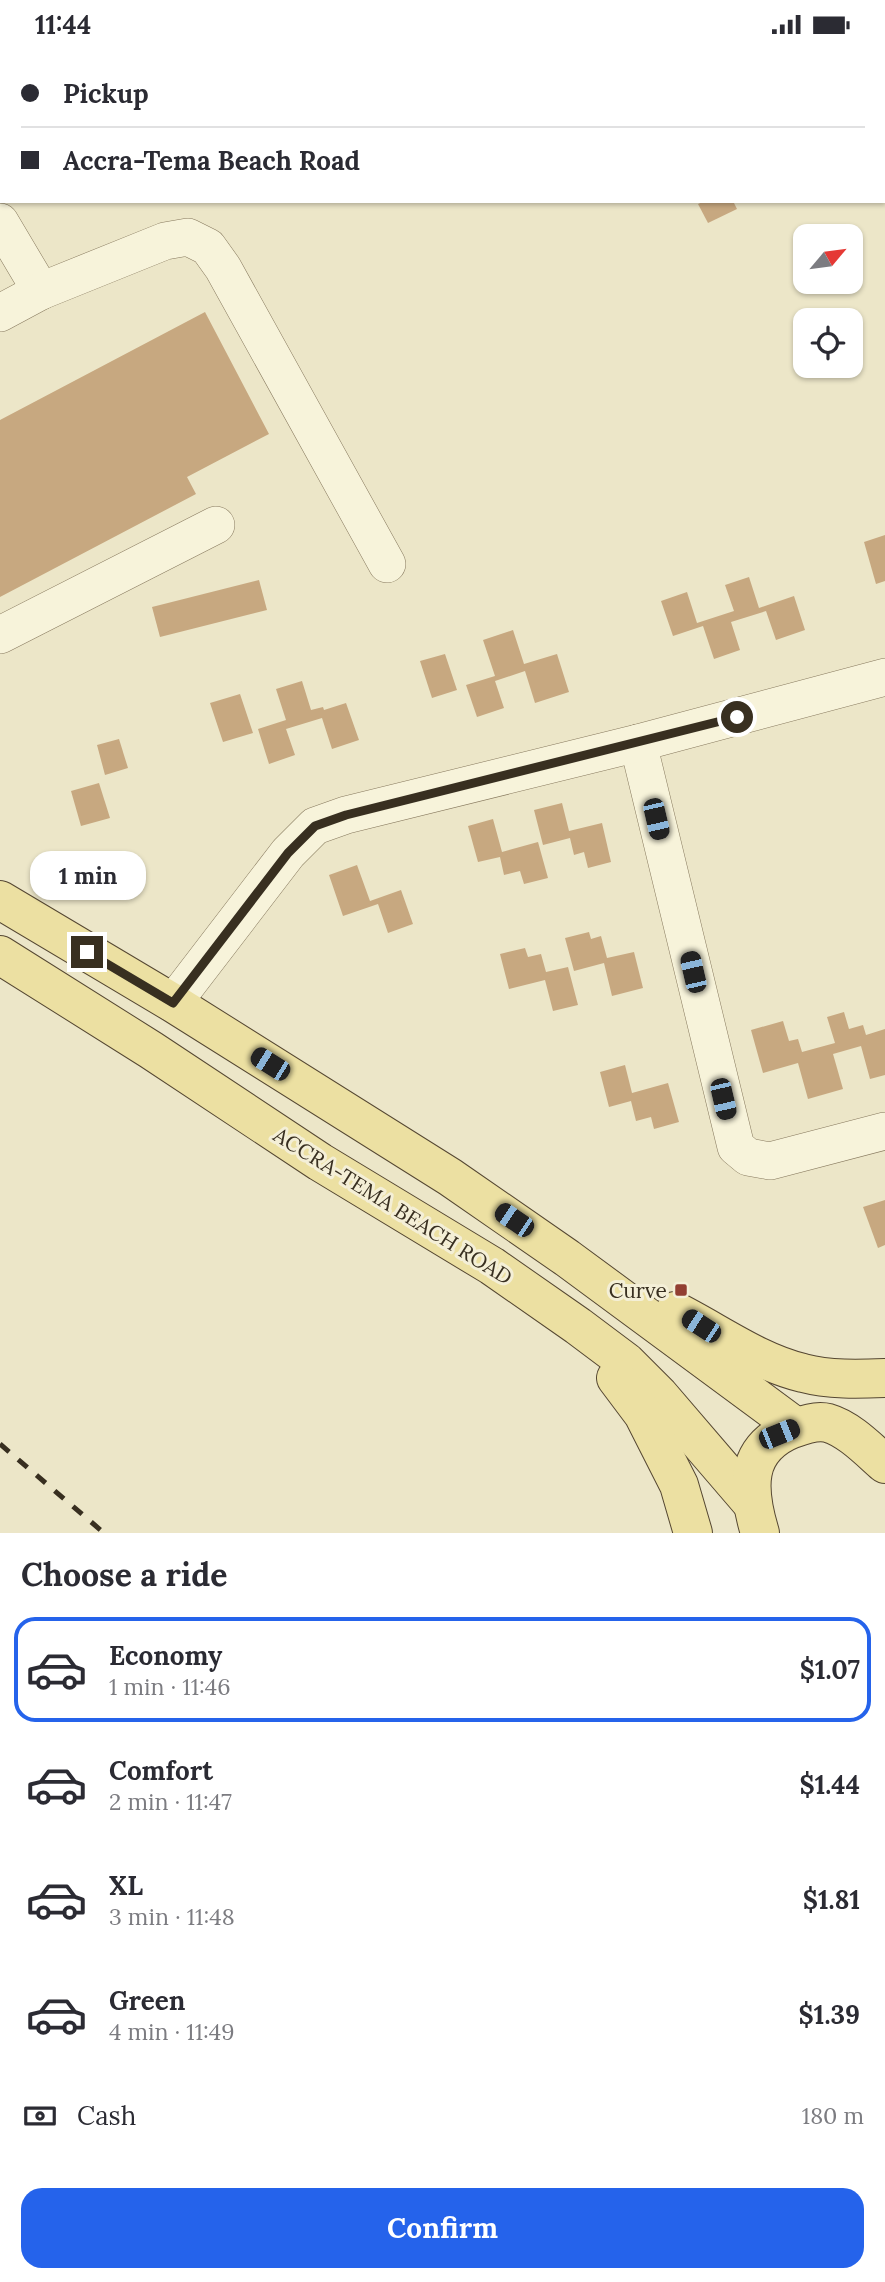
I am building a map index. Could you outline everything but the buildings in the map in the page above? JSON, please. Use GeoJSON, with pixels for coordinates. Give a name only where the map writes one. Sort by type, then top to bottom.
{"type":"FeatureCollection","features":[{"type":"Feature","properties":{"kind":"main road"},"geometry":{"type":"LineString","coordinates":[[0,901],[173,1003],[450,1177],[612,1291],[796,1427]]}},
{"type":"Feature","properties":{"kind":"main road","name":"ACCRA-TEMA BEACH ROAD"},"geometry":{"type":"LineString","coordinates":[[0,955],[151,1049],[320,1161],[492,1266],[578,1326],[626,1362],[659,1395],[755,1517]]}},
{"type":"Feature","properties":{"kind":"main road"},"geometry":{"type":"LineString","coordinates":[[612,1291],[658,1303],[715,1335],[803,1373],[838,1378],[885,1378]]}},
{"type":"Feature","properties":{"kind":"main road"},"geometry":{"type":"LineString","coordinates":[[578,1326],[643,1414],[679,1485],[693,1533]]}},
{"type":"Feature","properties":{"kind":"main road"},"geometry":{"type":"LineString","coordinates":[[755,1517],[752,1470],[763,1447],[779,1434],[796,1427],[812,1422],[827,1422],[866,1447],[885,1464]]}},
{"type":"Feature","properties":{"kind":"main road"},"geometry":{"type":"LineString","coordinates":[[836,1426],[885,1437]]}},
{"type":"Feature","properties":{"kind":"street"},"geometry":{"type":"LineString","coordinates":[[0,222],[41,291]]}},
{"type":"Feature","properties":{"kind":"street"},"geometry":{"type":"LineString","coordinates":[[0,313],[41,291],[164,241],[188,237],[208,247],[223,268],[387,564]]}},
{"type":"Feature","properties":{"kind":"street"},"geometry":{"type":"LineString","coordinates":[[0,635],[216,525]]}},
{"type":"Feature","properties":{"kind":"street"},"geometry":{"type":"LineString","coordinates":[[173,1003],[288,853],[315,826],[346,815],[638,743],[885,677]]}},
{"type":"Feature","properties":{"kind":"street"},"geometry":{"type":"LineString","coordinates":[[638,743],[736,1147],[748,1157],[770,1161],[885,1131]]}},
{"type":"Feature","properties":{"kind":"railway"},"geometry":{"type":"LineString","coordinates":[[0,1444],[104,1533]]}},
{"type":"Feature","properties":{"kind":"place","name":"Curve"},"geometry":{"type":"Point","coordinates":[681,1290]}},
{"type":"Feature","properties":{"kind":"route"},"geometry":{"type":"LineString","coordinates":[[87,952],[173,1003],[266,880],[315,826],[346,815],[737,717]]}}]}
